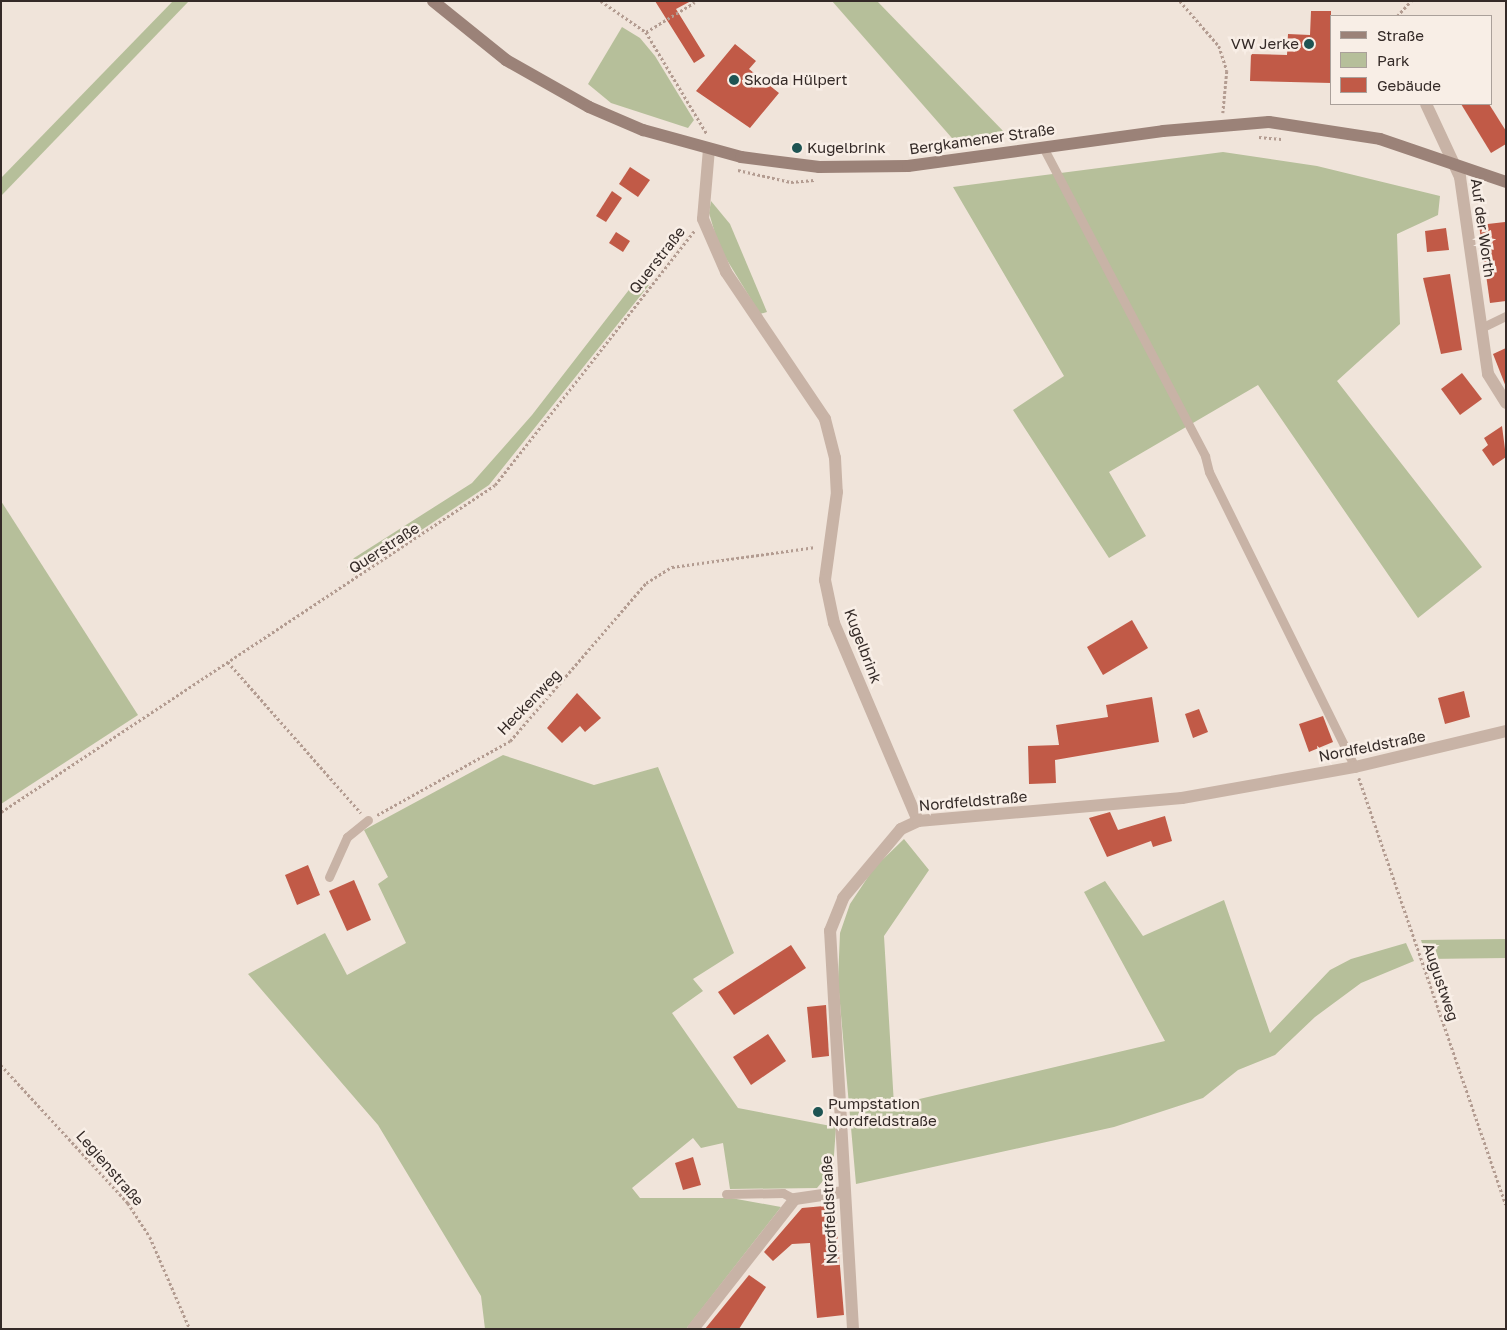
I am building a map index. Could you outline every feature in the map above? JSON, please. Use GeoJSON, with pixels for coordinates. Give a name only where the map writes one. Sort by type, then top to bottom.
{"type":"FeatureCollection","features":[{"type":"Feature","properties":{"kind":"street","name":"Bergkamener Straße"},"geometry":{"type":"LineString","coordinates":[[433,1],[506,60],[564,94],[625,123],[709,149],[790,164],[865,168],[954,161],[1043,147],[1217,125],[1269,122],[1323,128],[1416,149],[1506,182]]}},
{"type":"Feature","properties":{"kind":"street","name":"Auf der Worth"},"geometry":{"type":"LineString","coordinates":[[1426,105],[1460,177],[1488,374],[1506,403]]}},
{"type":"Feature","properties":{"kind":"street","name":"Kugelbrink"},"geometry":{"type":"LineString","coordinates":[[709,149],[703,220],[726,272],[825,419],[835,458],[837,492],[828,546],[825,580],[834,623],[918,821]]}},
{"type":"Feature","properties":{"kind":"street","name":"Nordfeldstraße"},"geometry":{"type":"LineString","coordinates":[[853,1329],[843,1192],[830,931],[843,898],[866,866],[901,829],[918,821],[1182,798],[1355,767],[1506,731]]}},
{"type":"Feature","properties":{"kind":"street"},"geometry":{"type":"LineString","coordinates":[[693,1329],[795,1199],[843,1192]]}},
{"type":"Feature","properties":{"kind":"lane"},"geometry":{"type":"LineString","coordinates":[[1043,147],[1206,456],[1209,472],[1355,767]]}},
{"type":"Feature","properties":{"kind":"lane"},"geometry":{"type":"LineString","coordinates":[[1481,328],[1506,316]]}},
{"type":"Feature","properties":{"kind":"lane"},"geometry":{"type":"LineString","coordinates":[[330,877],[346,837],[368,820]]}},
{"type":"Feature","properties":{"kind":"lane"},"geometry":{"type":"LineString","coordinates":[[726,1194],[783,1193],[795,1199]]}},
{"type":"Feature","properties":{"kind":"path"},"geometry":{"type":"LineString","coordinates":[[601,1],[646,32],[709,138],[709,149]]}},
{"type":"Feature","properties":{"kind":"path"},"geometry":{"type":"LineString","coordinates":[[1180,1],[1219,46],[1224,60],[1224,112],[1217,125]]}},
{"type":"Feature","properties":{"kind":"path"},"geometry":{"type":"LineString","coordinates":[[1398,15],[1410,1]]}},
{"type":"Feature","properties":{"kind":"path"},"geometry":{"type":"LineString","coordinates":[[646,32],[695,2]]}},
{"type":"Feature","properties":{"kind":"path"},"geometry":{"type":"LineString","coordinates":[[1253,137],[1294,139]]}},
{"type":"Feature","properties":{"kind":"path"},"geometry":{"type":"LineString","coordinates":[[734,168],[791,182],[819,180]]}},
{"type":"Feature","properties":{"kind":"path","name":"Querstraße"},"geometry":{"type":"LineString","coordinates":[[1,812],[495,486],[703,220]]}},
{"type":"Feature","properties":{"kind":"path","name":"Heckenweg"},"geometry":{"type":"LineString","coordinates":[[368,820],[510,741],[646,583],[672,567],[828,546]]}},
{"type":"Feature","properties":{"kind":"path"},"geometry":{"type":"LineString","coordinates":[[228,662],[368,820]]}},
{"type":"Feature","properties":{"kind":"path","name":"Augustweg"},"geometry":{"type":"LineString","coordinates":[[1355,767],[1506,1204]]}},
{"type":"Feature","properties":{"kind":"path","name":"Legienstraße"},"geometry":{"type":"LineString","coordinates":[[1,1065],[128,1203],[150,1237],[190,1329]]}},
{"type":"Feature","properties":{"kind":"green space"},"geometry":{"type":"Polygon","coordinates":[[[173,1],[189,1],[1,196],[1,178],[173,1]]]}},
{"type":"Feature","properties":{"kind":"green space"},"geometry":{"type":"Polygon","coordinates":[[[832,1],[877,1],[1007,135],[958,145],[832,1]]]}},
{"type":"Feature","properties":{"kind":"green space"},"geometry":{"type":"Polygon","coordinates":[[[622,27],[640,38],[655,56],[694,120],[688,128],[611,103],[588,84],[622,27]]]}},
{"type":"Feature","properties":{"kind":"green space"},"geometry":{"type":"Polygon","coordinates":[[[1223,152],[1317,166],[1440,196],[1438,215],[1397,234],[1400,324],[1337,381],[1482,567],[1418,618],[1258,385],[1109,472],[1146,536],[1109,558],[1013,410],[1064,376],[953,187],[1223,152]]]}},
{"type":"Feature","properties":{"kind":"green space"},"geometry":{"type":"Polygon","coordinates":[[[711,201],[730,224],[767,312],[760,314],[719,247],[709,213],[711,201]]]}},
{"type":"Feature","properties":{"kind":"green space"},"geometry":{"type":"Polygon","coordinates":[[[635,282],[649,285],[489,485],[354,575],[347,567],[354,558],[472,483],[532,415],[635,282]]]}},
{"type":"Feature","properties":{"kind":"green space"},"geometry":{"type":"Polygon","coordinates":[[[1,501],[138,715],[1,804],[1,501]]]}},
{"type":"Feature","properties":{"kind":"green space"},"geometry":{"type":"Polygon","coordinates":[[[503,755],[594,785],[658,767],[734,953],[693,979],[703,991],[672,1013],[738,1108],[836,1127],[833,1169],[817,1188],[730,1189],[723,1143],[701,1148],[693,1138],[632,1188],[640,1198],[731,1198],[781,1207],[686,1329],[485,1329],[481,1296],[378,1125],[248,974],[325,933],[347,975],[406,943],[378,884],[388,877],[364,830],[503,755]]]}},
{"type":"Feature","properties":{"kind":"green space"},"geometry":{"type":"Polygon","coordinates":[[[904,839],[929,870],[884,936],[894,1105],[1165,1041],[1084,892],[1105,881],[1143,936],[1224,900],[1270,1033],[1330,970],[1351,959],[1406,943],[1414,961],[1361,983],[1315,1017],[1275,1055],[1238,1070],[1203,1098],[1114,1127],[856,1184],[838,981],[840,933],[850,904],[874,868],[904,839]]]}},
{"type":"Feature","properties":{"kind":"green space"},"geometry":{"type":"Polygon","coordinates":[[[1506,939],[1506,958],[1427,959],[1421,940],[1506,939]]]}},
{"type":"Feature","properties":{"kind":"building"},"geometry":{"type":"Polygon","coordinates":[[[655,1],[691,1],[676,9],[705,56],[694,63],[655,1]]]}},
{"type":"Feature","properties":{"kind":"building","name":"VW Jerke"},"geometry":{"type":"Polygon","coordinates":[[[1311,11],[1331,11],[1330,83],[1250,81],[1251,54],[1287,55],[1288,34],[1310,35],[1311,11]]]}},
{"type":"Feature","properties":{"kind":"building","name":"Skoda Hülpert"},"geometry":{"type":"Polygon","coordinates":[[[735,44],[756,61],[749,69],[779,93],[750,128],[696,91],[735,44]]]}},
{"type":"Feature","properties":{"kind":"building"},"geometry":{"type":"Polygon","coordinates":[[[1462,105],[1490,105],[1506,131],[1506,144],[1491,153],[1462,105]]]}},
{"type":"Feature","properties":{"kind":"building"},"geometry":{"type":"Polygon","coordinates":[[[630,167],[650,180],[638,197],[619,184],[630,167]]]}},
{"type":"Feature","properties":{"kind":"building"},"geometry":{"type":"Polygon","coordinates":[[[612,191],[622,198],[606,222],[596,216],[612,191]]]}},
{"type":"Feature","properties":{"kind":"building"},"geometry":{"type":"Polygon","coordinates":[[[1505,222],[1506,301],[1490,303],[1479,225],[1505,222]]]}},
{"type":"Feature","properties":{"kind":"building"},"geometry":{"type":"Polygon","coordinates":[[[1446,228],[1449,250],[1427,252],[1425,231],[1446,228]]]}},
{"type":"Feature","properties":{"kind":"building"},"geometry":{"type":"Polygon","coordinates":[[[616,232],[630,241],[623,252],[609,243],[616,232]]]}},
{"type":"Feature","properties":{"kind":"building"},"geometry":{"type":"Polygon","coordinates":[[[1450,274],[1462,350],[1441,354],[1423,278],[1450,274]]]}},
{"type":"Feature","properties":{"kind":"building"},"geometry":{"type":"Polygon","coordinates":[[[1506,348],[1506,387],[1493,354],[1506,348]]]}},
{"type":"Feature","properties":{"kind":"building"},"geometry":{"type":"Polygon","coordinates":[[[1462,373],[1482,399],[1460,415],[1441,389],[1462,373]]]}},
{"type":"Feature","properties":{"kind":"building"},"geometry":{"type":"Polygon","coordinates":[[[1502,426],[1506,457],[1493,466],[1482,450],[1488,445],[1484,438],[1502,426]]]}},
{"type":"Feature","properties":{"kind":"building"},"geometry":{"type":"Polygon","coordinates":[[[1132,620],[1148,648],[1103,675],[1087,647],[1132,620]]]}},
{"type":"Feature","properties":{"kind":"building"},"geometry":{"type":"Polygon","coordinates":[[[1464,691],[1470,717],[1445,724],[1438,698],[1464,691]]]}},
{"type":"Feature","properties":{"kind":"building"},"geometry":{"type":"Polygon","coordinates":[[[577,693],[601,718],[585,732],[580,726],[562,743],[547,728],[577,693]]]}},
{"type":"Feature","properties":{"kind":"building"},"geometry":{"type":"Polygon","coordinates":[[[1152,697],[1159,742],[1055,760],[1056,783],[1029,784],[1028,746],[1059,745],[1056,725],[1108,717],[1106,705],[1152,697]]]}},
{"type":"Feature","properties":{"kind":"building"},"geometry":{"type":"Polygon","coordinates":[[[1199,709],[1208,732],[1193,738],[1185,714],[1199,709]]]}},
{"type":"Feature","properties":{"kind":"building"},"geometry":{"type":"Polygon","coordinates":[[[1323,716],[1333,742],[1309,752],[1299,724],[1323,716]]]}},
{"type":"Feature","properties":{"kind":"building"},"geometry":{"type":"Polygon","coordinates":[[[1110,812],[1118,830],[1165,816],[1172,841],[1153,847],[1151,841],[1107,857],[1089,818],[1110,812]]]}},
{"type":"Feature","properties":{"kind":"building"},"geometry":{"type":"Polygon","coordinates":[[[308,865],[320,895],[297,905],[285,875],[308,865]]]}},
{"type":"Feature","properties":{"kind":"building"},"geometry":{"type":"Polygon","coordinates":[[[354,880],[371,920],[347,931],[329,891],[354,880]]]}},
{"type":"Feature","properties":{"kind":"building"},"geometry":{"type":"Polygon","coordinates":[[[791,945],[806,968],[734,1015],[718,992],[791,945]]]}},
{"type":"Feature","properties":{"kind":"building"},"geometry":{"type":"Polygon","coordinates":[[[826,1005],[829,1056],[812,1058],[807,1007],[826,1005]]]}},
{"type":"Feature","properties":{"kind":"building"},"geometry":{"type":"Polygon","coordinates":[[[768,1034],[786,1061],[751,1085],[733,1057],[768,1034]]]}},
{"type":"Feature","properties":{"kind":"building"},"geometry":{"type":"Polygon","coordinates":[[[693,1157],[701,1185],[683,1190],[675,1163],[693,1157]]]}},
{"type":"Feature","properties":{"kind":"building"},"geometry":{"type":"Polygon","coordinates":[[[835,1205],[844,1315],[817,1318],[810,1243],[792,1244],[773,1261],[764,1252],[802,1208],[835,1205]]]}},
{"type":"Feature","properties":{"kind":"building"},"geometry":{"type":"Polygon","coordinates":[[[749,1275],[766,1287],[739,1329],[705,1329],[749,1275]]]}},
{"type":"Feature","properties":{"kind":"place","name":"VW Jerke"},"geometry":{"type":"Point","coordinates":[1309,44]}},
{"type":"Feature","properties":{"kind":"place","name":"Skoda Hülpert"},"geometry":{"type":"Point","coordinates":[734,80]}},
{"type":"Feature","properties":{"kind":"place","name":"Kugelbrink"},"geometry":{"type":"Point","coordinates":[797,148]}},
{"type":"Feature","properties":{"kind":"place","name":"Pumpstation Nordfeldstraße"},"geometry":{"type":"Point","coordinates":[818,1112]}}]}
